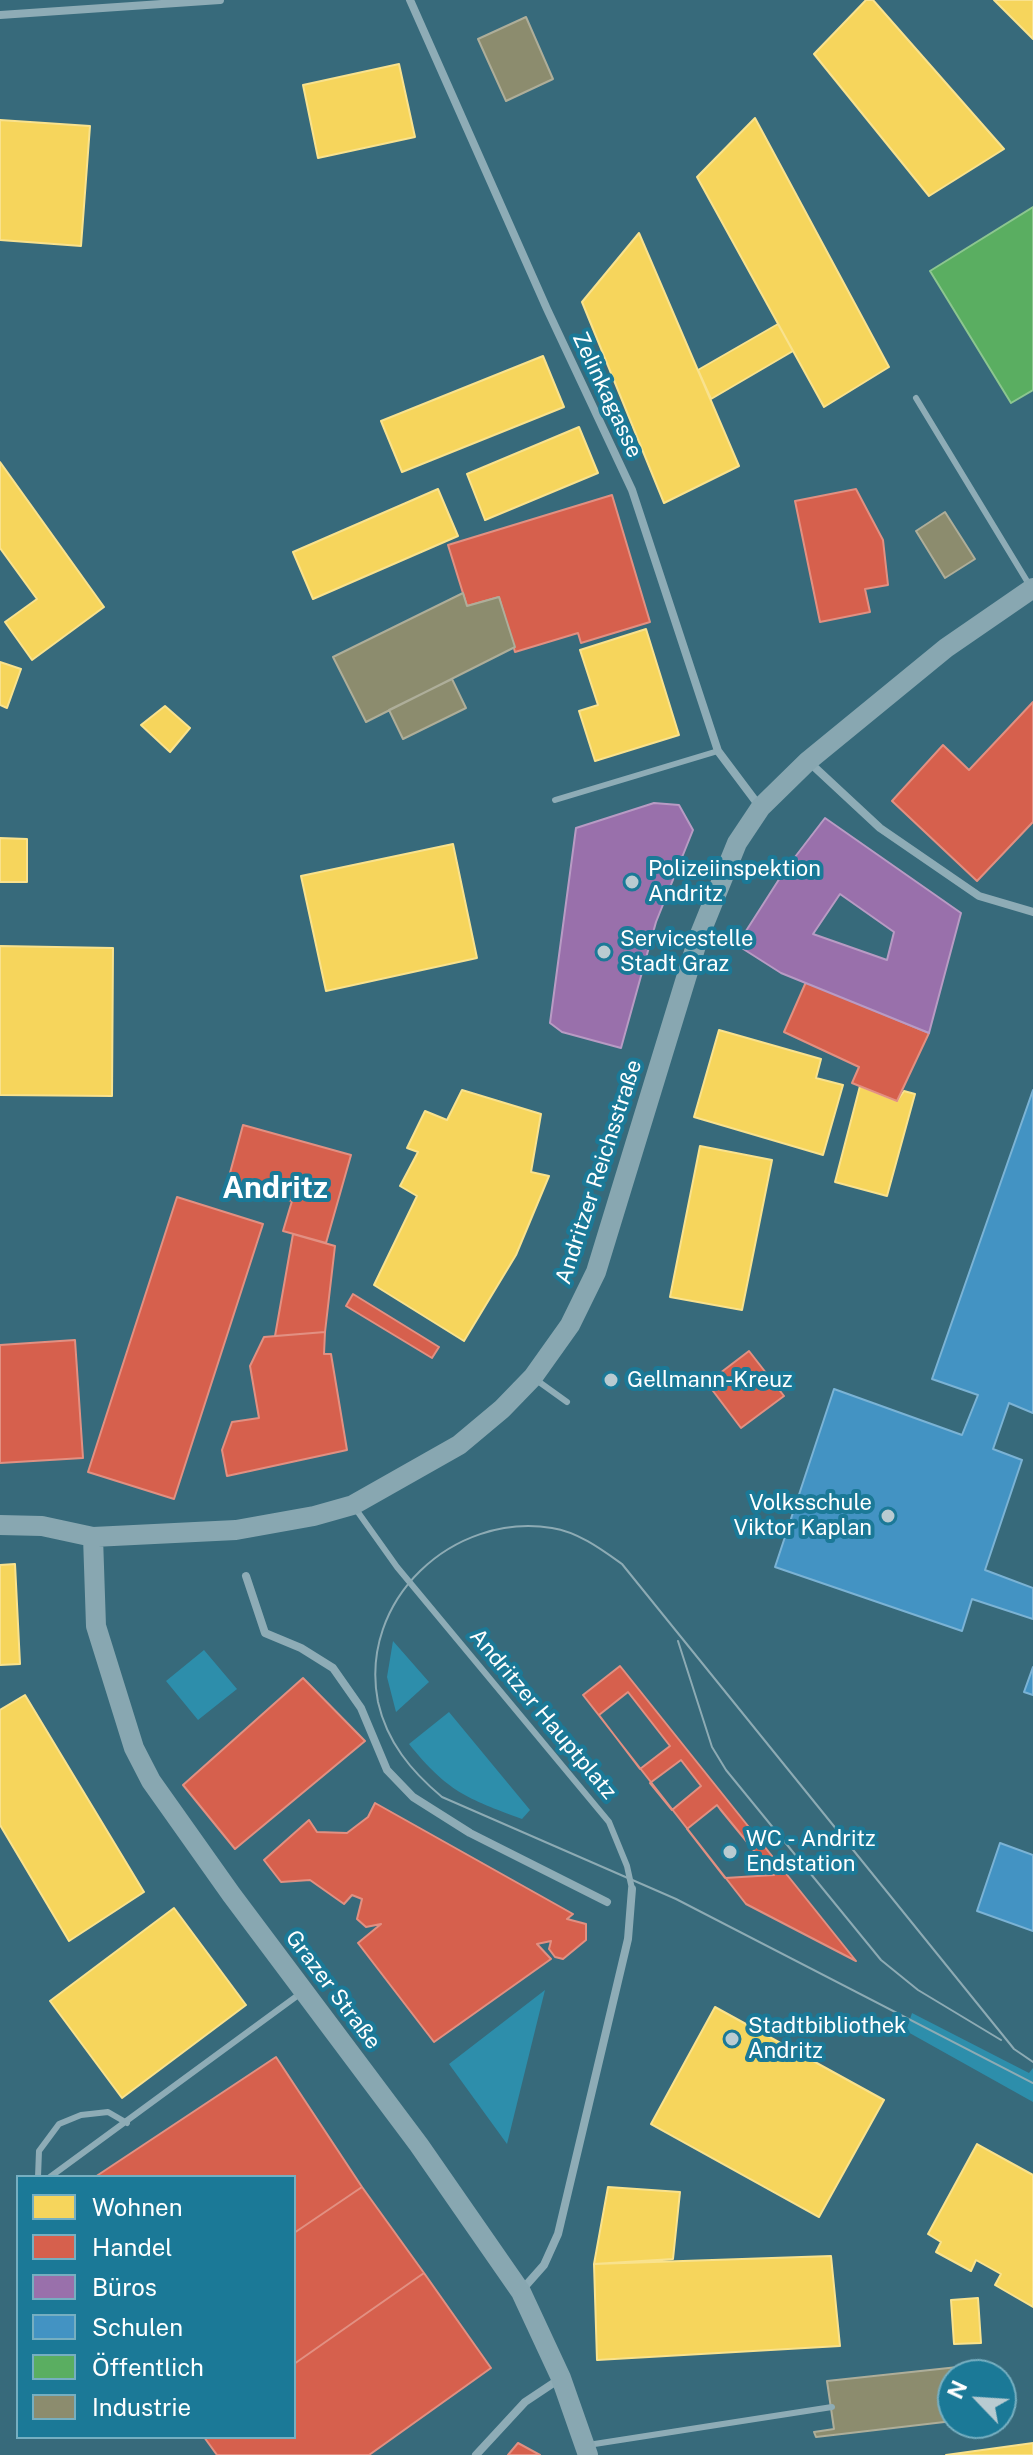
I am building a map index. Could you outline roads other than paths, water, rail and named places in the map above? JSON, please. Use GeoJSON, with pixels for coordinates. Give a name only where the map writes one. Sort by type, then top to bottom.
{"type":"FeatureCollection","features":[{"type":"Feature","properties":{"kind":"street"},"geometry":{"type":"LineString","coordinates":[[0,15],[220,0]]}},
{"type":"Feature","properties":{"kind":"street","name":"Zelinkagasse"},"geometry":{"type":"LineString","coordinates":[[410,0],[547,309],[632,490],[718,751],[761,807]]}},
{"type":"Feature","properties":{"kind":"street","name":"Andritzer Reichsstraße"},"geometry":{"type":"LineString","coordinates":[[0,1525],[42,1526],[93,1537],[236,1530],[353,1505],[459,1445],[502,1409],[533,1377],[570,1325],[596,1272],[698,939],[737,843],[761,807],[808,761],[946,648],[1033,588]]}},
{"type":"Feature","properties":{"kind":"street"},"geometry":{"type":"LineString","coordinates":[[808,761],[880,828],[979,896],[1033,912]]}},
{"type":"Feature","properties":{"kind":"street","name":"Grazer Straße"},"geometry":{"type":"LineString","coordinates":[[93,1537],[96,1626],[134,1748],[151,1781],[419,2145],[521,2292],[561,2378],[586,2450]]}},
{"type":"Feature","properties":{"kind":"street"},"geometry":{"type":"LineString","coordinates":[[246,1576],[265,1633],[301,1648],[333,1668],[361,1708],[387,1770],[413,1797],[470,1833],[607,1902]]}},
{"type":"Feature","properties":{"kind":"street","name":"Andritzer Hauptplatz"},"geometry":{"type":"LineString","coordinates":[[521,2292],[544,2265],[558,2234],[628,1939],[632,1889]]}},
{"type":"Feature","properties":{"kind":"street"},"geometry":{"type":"LineString","coordinates":[[476,2455],[525,2402],[561,2378]]}},
{"type":"Feature","properties":{"kind":"lane"},"geometry":{"type":"LineString","coordinates":[[916,398],[1033,588]]}},
{"type":"Feature","properties":{"kind":"lane"},"geometry":{"type":"LineString","coordinates":[[555,800],[718,751]]}},
{"type":"Feature","properties":{"kind":"lane"},"geometry":{"type":"LineString","coordinates":[[533,1377],[567,1402]]}},
{"type":"Feature","properties":{"kind":"lane","name":"Andritzer Hauptplatz"},"geometry":{"type":"LineString","coordinates":[[353,1505],[397,1567],[609,1822],[627,1866],[632,1889]]}},
{"type":"Feature","properties":{"kind":"lane"},"geometry":{"type":"LineString","coordinates":[[53,2175],[304,1991]]}},
{"type":"Feature","properties":{"kind":"lane"},"geometry":{"type":"LineString","coordinates":[[38,2175],[39,2151],[59,2124],[81,2115],[108,2112],[127,2123]]}},
{"type":"Feature","properties":{"kind":"lane"},"geometry":{"type":"LineString","coordinates":[[586,2450],[832,2407]]}},
{"type":"Feature","properties":{"kind":"tram line"},"geometry":{"type":"LineString","coordinates":[[1033,2062],[1014,2049],[622,1564],[571,1533],[552,1528],[515,1527],[480,1534],[448,1549],[420,1571],[398,1598],[383,1630],[376,1665],[378,1702],[387,1730],[402,1755],[442,1797],[676,1899],[1033,2083]]}},
{"type":"Feature","properties":{"kind":"tram line"},"geometry":{"type":"LineString","coordinates":[[678,1641],[712,1747],[726,1770],[881,1960],[918,1990],[1001,2040]]}},
{"type":"Feature","properties":{"kind":"place","name":"Polizeiinspektion Andritz"},"geometry":{"type":"Point","coordinates":[632,882]}},
{"type":"Feature","properties":{"kind":"place","name":"Servicestelle Stadt Graz"},"geometry":{"type":"Point","coordinates":[604,952]}},
{"type":"Feature","properties":{"kind":"place","name":"Gellmann-Kreuz"},"geometry":{"type":"Point","coordinates":[611,1380]}},
{"type":"Feature","properties":{"kind":"place","name":"Volksschule Viktor Kaplan"},"geometry":{"type":"Point","coordinates":[888,1516]}},
{"type":"Feature","properties":{"kind":"place","name":"WC - Andritz Endstation"},"geometry":{"type":"Point","coordinates":[730,1852]}},
{"type":"Feature","properties":{"kind":"place","name":"Stadtbibliothek Andritz"},"geometry":{"type":"Point","coordinates":[732,2039]}},
{"type":"Feature","properties":{"kind":"district","name":"Andritz"},"geometry":{"type":"Point","coordinates":[275,1189]}}]}
